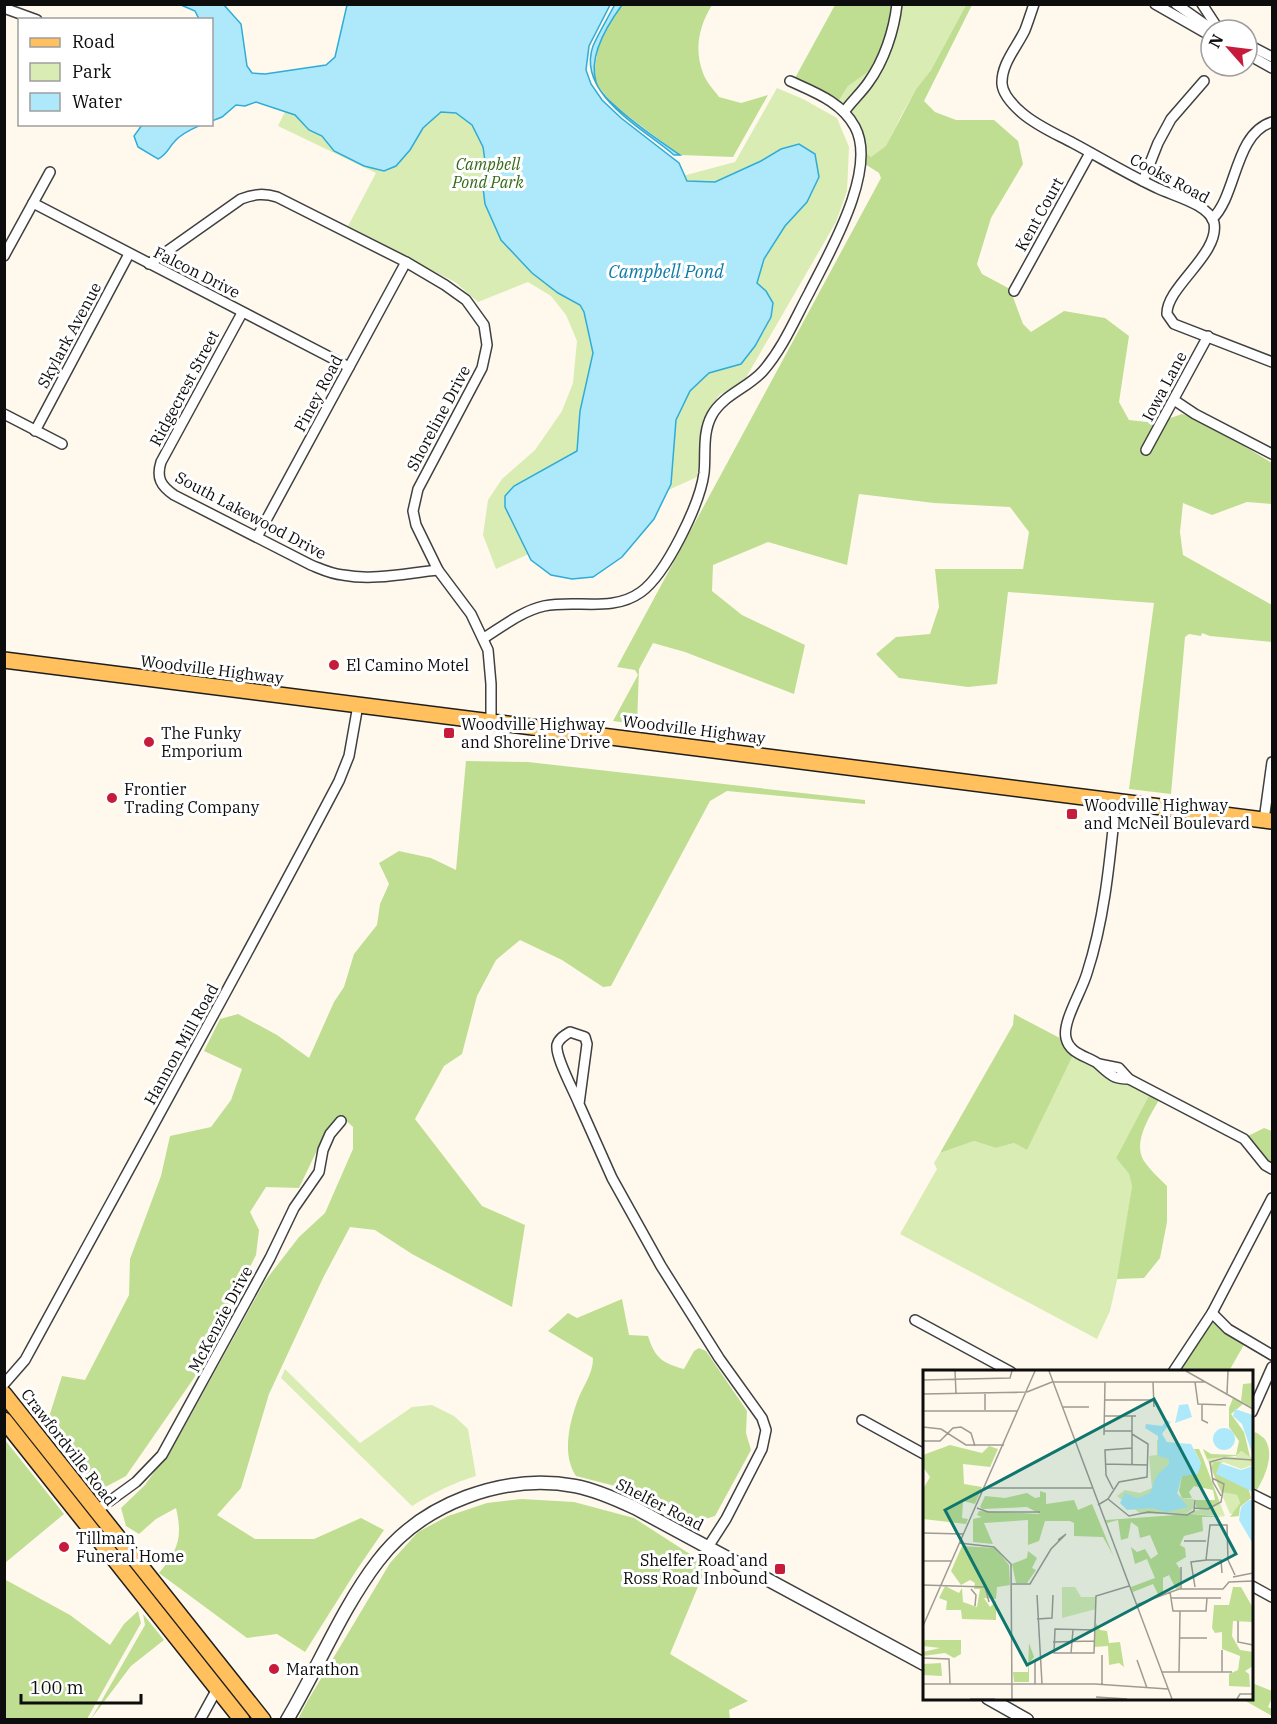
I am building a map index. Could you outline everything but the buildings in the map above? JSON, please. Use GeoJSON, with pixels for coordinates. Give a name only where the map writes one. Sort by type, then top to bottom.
{"type":"FeatureCollection","features":[{"type":"Feature","properties":{"kind":"main road","name":"Woodville Highway"},"geometry":{"type":"LineString","coordinates":[[4,660],[1268,820]]}},
{"type":"Feature","properties":{"kind":"main road","name":"Crawfordville Road"},"geometry":{"type":"LineString","coordinates":[[4,1394],[263,1719]]}},
{"type":"Feature","properties":{"kind":"main road","name":"Crawfordville Road"},"geometry":{"type":"LineString","coordinates":[[4,1420],[242,1719]]}},
{"type":"Feature","properties":{"kind":"street"},"geometry":{"type":"LineString","coordinates":[[843,112],[868,83],[889,41],[897,4]]}},
{"type":"Feature","properties":{"kind":"street","name":"Cooks Road"},"geometry":{"type":"LineString","coordinates":[[1034,4],[1025,30],[1006,65],[1003,76],[1004,91],[1024,115],[1143,181],[1199,206],[1212,219],[1214,233],[1212,239],[1170,300],[1167,310],[1170,320],[1174,324],[1272,362]]}},
{"type":"Feature","properties":{"kind":"street"},"geometry":{"type":"LineString","coordinates":[[1155,4],[1199,29]]}},
{"type":"Feature","properties":{"kind":"street"},"geometry":{"type":"LineString","coordinates":[[1180,6],[1199,20]]}},
{"type":"Feature","properties":{"kind":"street"},"geometry":{"type":"LineString","coordinates":[[5,8],[31,18]]}},
{"type":"Feature","properties":{"kind":"street"},"geometry":{"type":"LineString","coordinates":[[484,638],[519,615],[541,606],[558,603],[609,604],[627,600],[642,592],[661,570],[696,504],[704,472],[708,423],[714,412],[733,394],[750,383],[773,358],[812,288],[849,209],[860,168],[861,145],[855,126],[843,112],[821,95],[790,81]]}},
{"type":"Feature","properties":{"kind":"street"},"geometry":{"type":"LineString","coordinates":[[1143,181],[1171,118],[1204,81]]}},
{"type":"Feature","properties":{"kind":"street"},"geometry":{"type":"LineString","coordinates":[[1212,219],[1220,210],[1239,161],[1250,142],[1262,126],[1272,122]]}},
{"type":"Feature","properties":{"kind":"street","name":"Kent Court"},"geometry":{"type":"LineString","coordinates":[[1014,291],[1090,153]]}},
{"type":"Feature","properties":{"kind":"street"},"geometry":{"type":"LineString","coordinates":[[4,256],[50,172]]}},
{"type":"Feature","properties":{"kind":"street","name":"Shoreline Drive"},"geometry":{"type":"LineString","coordinates":[[149,264],[241,199],[254,194],[267,194],[278,197],[406,262],[466,300],[478,315],[486,335],[486,355],[482,368],[418,489],[414,504],[417,525],[438,570],[461,599],[484,638],[490,663],[491,722]]}},
{"type":"Feature","properties":{"kind":"street","name":"Falcon Drive"},"geometry":{"type":"LineString","coordinates":[[33,203],[349,367]]}},
{"type":"Feature","properties":{"kind":"street","name":"Skylark Avenue"},"geometry":{"type":"LineString","coordinates":[[35,430],[129,254]]}},
{"type":"Feature","properties":{"kind":"street","name":"Piney Road"},"geometry":{"type":"LineString","coordinates":[[257,537],[406,262]]}},
{"type":"Feature","properties":{"kind":"street","name":"Ridgecrest Street"},"geometry":{"type":"LineString","coordinates":[[159,480],[158,470],[161,462],[242,313]]}},
{"type":"Feature","properties":{"kind":"street","name":"Iowa Lane"},"geometry":{"type":"LineString","coordinates":[[1146,450],[1208,336]]}},
{"type":"Feature","properties":{"kind":"street"},"geometry":{"type":"LineString","coordinates":[[1174,400],[1195,414],[1272,454]]}},
{"type":"Feature","properties":{"kind":"street"},"geometry":{"type":"LineString","coordinates":[[4,414],[62,444]]}},
{"type":"Feature","properties":{"kind":"street","name":"South Lakewood Drive"},"geometry":{"type":"LineString","coordinates":[[159,480],[164,488],[174,495],[310,565],[341,575],[372,577],[438,570]]}},
{"type":"Feature","properties":{"kind":"street","name":"Hannon Mill Road"},"geometry":{"type":"LineString","coordinates":[[4,1384],[26,1360],[174,1091],[339,781],[348,756],[358,705]]}},
{"type":"Feature","properties":{"kind":"street"},"geometry":{"type":"LineString","coordinates":[[1268,820],[1272,762]]}},
{"type":"Feature","properties":{"kind":"street"},"geometry":{"type":"LineString","coordinates":[[1116,800],[1101,918],[1087,975],[1067,1020],[1065,1032],[1069,1046],[1112,1076],[1129,1079],[1244,1139],[1272,1169]]}},
{"type":"Feature","properties":{"kind":"street"},"geometry":{"type":"LineString","coordinates":[[579,1104],[587,1044],[585,1037],[570,1032],[561,1038],[557,1046],[558,1055],[579,1104],[612,1178],[661,1266],[719,1358],[762,1418],[766,1430],[762,1449],[708,1547]]}},
{"type":"Feature","properties":{"kind":"street","name":"McKenzie Drive"},"geometry":{"type":"LineString","coordinates":[[96,1511],[136,1482],[162,1455],[270,1258],[294,1208],[319,1172],[322,1150],[330,1134],[341,1121]]}},
{"type":"Feature","properties":{"kind":"street"},"geometry":{"type":"LineString","coordinates":[[1174,1370],[1212,1313],[1272,1197]]}},
{"type":"Feature","properties":{"kind":"street"},"geometry":{"type":"LineString","coordinates":[[1212,1313],[1228,1329],[1272,1355]]}},
{"type":"Feature","properties":{"kind":"street"},"geometry":{"type":"LineString","coordinates":[[915,1320],[1009,1370]]}},
{"type":"Feature","properties":{"kind":"street"},"geometry":{"type":"LineString","coordinates":[[1253,1408],[1272,1367]]}},
{"type":"Feature","properties":{"kind":"street"},"geometry":{"type":"LineString","coordinates":[[862,1420],[923,1453]]}},
{"type":"Feature","properties":{"kind":"street","name":"Shelfer Road"},"geometry":{"type":"LineString","coordinates":[[286,1719],[357,1592],[377,1562],[406,1532],[457,1501],[488,1491],[518,1485],[575,1486],[635,1508],[923,1663]]}},
{"type":"Feature","properties":{"kind":"street"},"geometry":{"type":"LineString","coordinates":[[1253,1495],[1272,1504]]}},
{"type":"Feature","properties":{"kind":"street"},"geometry":{"type":"LineString","coordinates":[[1253,1587],[1272,1597]]}},
{"type":"Feature","properties":{"kind":"street"},"geometry":{"type":"LineString","coordinates":[[200,1719],[217,1689]]}},
{"type":"Feature","properties":{"kind":"street"},"geometry":{"type":"LineString","coordinates":[[992,1700],[1027,1719]]}},
{"type":"Feature","properties":{"kind":"green space","name":"Campbell Pond"},"geometry":{"type":"Polygon","coordinates":[[[436,5],[573,102],[656,183],[735,162],[777,88],[837,118],[849,147],[847,191],[836,222],[744,381],[719,395],[703,420],[697,477],[496,569],[483,535],[488,500],[502,479],[535,450],[562,411],[573,383],[577,341],[566,315],[551,296],[528,282],[478,302],[455,282],[347,228],[376,173],[278,126],[295,91],[436,5]]]}},
{"type":"Feature","properties":{"kind":"green space"},"geometry":{"type":"Polygon","coordinates":[[[622,5],[712,5],[701,29],[698,46],[700,64],[706,80],[719,97],[741,103],[768,95],[733,157],[680,155],[616,107],[596,84],[594,73],[598,48],[607,26],[622,5]]]}},
{"type":"Feature","properties":{"kind":"green space"},"geometry":{"type":"Polygon","coordinates":[[[835,5],[892,5],[887,44],[873,68],[848,86],[838,102],[795,78],[835,5]]]}},
{"type":"Feature","properties":{"kind":"green space"},"geometry":{"type":"Polygon","coordinates":[[[892,5],[966,5],[931,70],[916,89],[886,147],[871,157],[866,153],[864,137],[858,124],[838,102],[848,86],[887,44],[892,5]]]}},
{"type":"Feature","properties":{"kind":"green space"},"geometry":{"type":"Polygon","coordinates":[[[966,5],[972,5],[924,101],[935,112],[956,120],[994,120],[1018,141],[1023,164],[991,218],[977,264],[982,274],[1010,289],[1023,324],[1031,332],[1064,311],[1105,318],[1129,336],[1119,402],[1129,420],[1156,423],[1182,414],[1205,422],[1272,463],[1272,504],[1247,502],[1212,515],[1183,503],[1180,532],[1183,555],[1272,605],[1272,642],[1210,636],[1202,633],[1201,636],[1189,634],[1185,637],[1171,794],[1129,789],[1154,603],[1008,592],[997,684],[968,687],[899,678],[876,654],[896,637],[930,634],[939,607],[935,569],[1023,569],[1029,532],[1010,507],[934,503],[859,494],[847,565],[768,542],[713,565],[712,591],[742,615],[805,645],[794,694],[685,652],[653,643],[639,669],[637,724],[613,721],[638,675],[635,670],[617,667],[881,178],[879,173],[865,164],[866,153],[871,157],[886,146],[916,89],[931,70],[966,5]]]}},
{"type":"Feature","properties":{"kind":"green space"},"geometry":{"type":"Polygon","coordinates":[[[466,761],[528,762],[865,800],[865,804],[727,791],[710,801],[611,986],[603,987],[562,960],[520,940],[496,960],[477,996],[462,1054],[444,1066],[415,1119],[482,1206],[525,1225],[512,1307],[412,1254],[375,1230],[350,1227],[323,1278],[269,1394],[241,1488],[217,1515],[255,1539],[314,1539],[361,1518],[384,1530],[305,1652],[277,1634],[247,1638],[159,1573],[175,1550],[179,1536],[176,1508],[156,1519],[139,1534],[126,1526],[121,1508],[145,1485],[177,1440],[265,1281],[299,1237],[325,1213],[353,1149],[353,1127],[341,1116],[320,1144],[299,1188],[266,1187],[250,1212],[259,1230],[256,1255],[194,1378],[126,1476],[98,1491],[48,1420],[62,1376],[85,1380],[129,1295],[130,1259],[161,1176],[170,1136],[211,1127],[231,1100],[242,1069],[204,1051],[220,1019],[238,1014],[277,1035],[309,1058],[334,1002],[344,987],[354,954],[377,925],[380,904],[389,884],[379,863],[399,851],[431,858],[456,870],[466,761]]]}},
{"type":"Feature","properties":{"kind":"green space"},"geometry":{"type":"Polygon","coordinates":[[[1014,1014],[1077,1047],[1027,1150],[1014,1143],[996,1148],[974,1141],[940,1153],[1013,1025],[1014,1014]]]}},
{"type":"Feature","properties":{"kind":"green space"},"geometry":{"type":"Polygon","coordinates":[[[1077,1047],[1153,1088],[1116,1158],[1129,1174],[1132,1186],[1120,1267],[1110,1311],[1097,1339],[900,1234],[937,1169],[934,1163],[940,1153],[974,1141],[996,1148],[1014,1143],[1026,1149],[1077,1047]]]}},
{"type":"Feature","properties":{"kind":"green space"},"geometry":{"type":"Polygon","coordinates":[[[1153,1088],[1163,1093],[1145,1126],[1140,1144],[1144,1161],[1167,1186],[1167,1222],[1160,1258],[1144,1278],[1117,1279],[1132,1186],[1129,1174],[1116,1158],[1153,1088]]]}},
{"type":"Feature","properties":{"kind":"green space"},"geometry":{"type":"Polygon","coordinates":[[[1264,1128],[1272,1131],[1272,1164],[1256,1155],[1246,1137],[1264,1128]]]}},
{"type":"Feature","properties":{"kind":"green space"},"geometry":{"type":"Polygon","coordinates":[[[622,1299],[629,1335],[648,1336],[653,1350],[660,1358],[684,1369],[694,1351],[699,1348],[706,1351],[747,1411],[746,1433],[751,1450],[715,1516],[696,1522],[653,1499],[576,1476],[572,1468],[568,1449],[569,1430],[577,1402],[591,1370],[593,1358],[548,1331],[568,1313],[577,1318],[622,1299]]]}},
{"type":"Feature","properties":{"kind":"green space"},"geometry":{"type":"Polygon","coordinates":[[[1207,1319],[1245,1343],[1230,1370],[1180,1370],[1207,1319]]]}},
{"type":"Feature","properties":{"kind":"green space"},"geometry":{"type":"Polygon","coordinates":[[[285,1369],[360,1443],[412,1407],[432,1405],[454,1416],[468,1429],[476,1476],[443,1489],[412,1506],[281,1378],[285,1369]]]}},
{"type":"Feature","properties":{"kind":"green space"},"geometry":{"type":"Polygon","coordinates":[[[1253,1432],[1264,1438],[1269,1452],[1267,1468],[1253,1496],[1253,1432]]]}},
{"type":"Feature","properties":{"kind":"green space"},"geometry":{"type":"Polygon","coordinates":[[[5,1440],[64,1514],[4,1563],[5,1440]]]}},
{"type":"Feature","properties":{"kind":"green space"},"geometry":{"type":"Polygon","coordinates":[[[522,1499],[574,1502],[634,1518],[707,1565],[670,1654],[748,1701],[729,1710],[730,1719],[298,1719],[390,1563],[418,1532],[448,1516],[487,1503],[522,1499]]]}},
{"type":"Feature","properties":{"kind":"green space"},"geometry":{"type":"Polygon","coordinates":[[[4,1574],[6,1580],[70,1615],[110,1645],[124,1624],[138,1611],[141,1623],[87,1719],[5,1719],[4,1574]]]}},
{"type":"Feature","properties":{"kind":"green space"},"geometry":{"type":"Polygon","coordinates":[[[143,1614],[164,1640],[131,1666],[91,1719],[145,1625],[143,1614]]]}},
{"type":"Feature","properties":{"kind":"green space"},"geometry":{"type":"Polygon","coordinates":[[[1253,1683],[1272,1691],[1268,1707],[1272,1709],[1272,1716],[1244,1700],[1253,1700],[1253,1683]]]}},
{"type":"Feature","properties":{"kind":"water"},"geometry":{"type":"Polygon","coordinates":[[[615,4],[622,5],[611,21],[597,51],[594,72],[598,86],[594,80],[590,63],[593,46],[615,4]]]}},
{"type":"Feature","properties":{"kind":"water","name":"Campbell Pond"},"geometry":{"type":"Polygon","coordinates":[[[181,5],[224,5],[241,24],[247,66],[252,73],[265,74],[326,65],[335,57],[347,5],[610,5],[589,46],[586,70],[591,84],[602,100],[621,118],[679,163],[687,181],[715,182],[781,149],[799,144],[815,154],[819,177],[807,202],[785,226],[764,259],[757,283],[766,291],[773,303],[771,317],[755,346],[741,364],[709,373],[690,391],[676,420],[671,484],[654,519],[622,557],[593,577],[572,579],[551,575],[531,560],[505,507],[505,496],[514,486],[577,451],[580,411],[593,353],[584,312],[580,305],[558,293],[532,273],[501,240],[485,204],[482,179],[485,161],[483,147],[472,125],[456,113],[441,112],[423,128],[410,150],[396,166],[384,171],[364,166],[334,151],[322,136],[309,130],[295,115],[256,102],[245,106],[236,105],[222,117],[213,121],[213,18],[198,18],[195,11],[181,5]]]}},
{"type":"Feature","properties":{"kind":"water"},"geometry":{"type":"Polygon","coordinates":[[[601,92],[633,121],[680,155],[674,155],[631,122],[616,109],[601,92]]]}},
{"type":"Feature","properties":{"kind":"water"},"geometry":{"type":"Polygon","coordinates":[[[141,126],[199,126],[181,136],[158,159],[138,147],[134,136],[141,126]]]}},
{"type":"Feature","properties":{"kind":"place","name":"El Camino Motel"},"geometry":{"type":"Point","coordinates":[334,665]}},
{"type":"Feature","properties":{"kind":"place","name":"Woodville Highway and Shoreline Drive"},"geometry":{"type":"Point","coordinates":[449,733]}},
{"type":"Feature","properties":{"kind":"place","name":"The Funky Emporium"},"geometry":{"type":"Point","coordinates":[149,742]}},
{"type":"Feature","properties":{"kind":"place","name":"Frontier Trading Company"},"geometry":{"type":"Point","coordinates":[112,798]}},
{"type":"Feature","properties":{"kind":"place","name":"Woodville Highway and McNeil Boulevard"},"geometry":{"type":"Point","coordinates":[1072,814]}},
{"type":"Feature","properties":{"kind":"place","name":"Tillman Funeral Home"},"geometry":{"type":"Point","coordinates":[64,1547]}},
{"type":"Feature","properties":{"kind":"place","name":"Shelfer Road and Ross Road Inbound"},"geometry":{"type":"Point","coordinates":[780,1569]}},
{"type":"Feature","properties":{"kind":"place","name":"Marathon"},"geometry":{"type":"Point","coordinates":[274,1669]}},
{"type":"Feature","properties":{"kind":"park label","name":"Campbell Pond Park"},"geometry":{"type":"Point","coordinates":[488,173]}}]}
